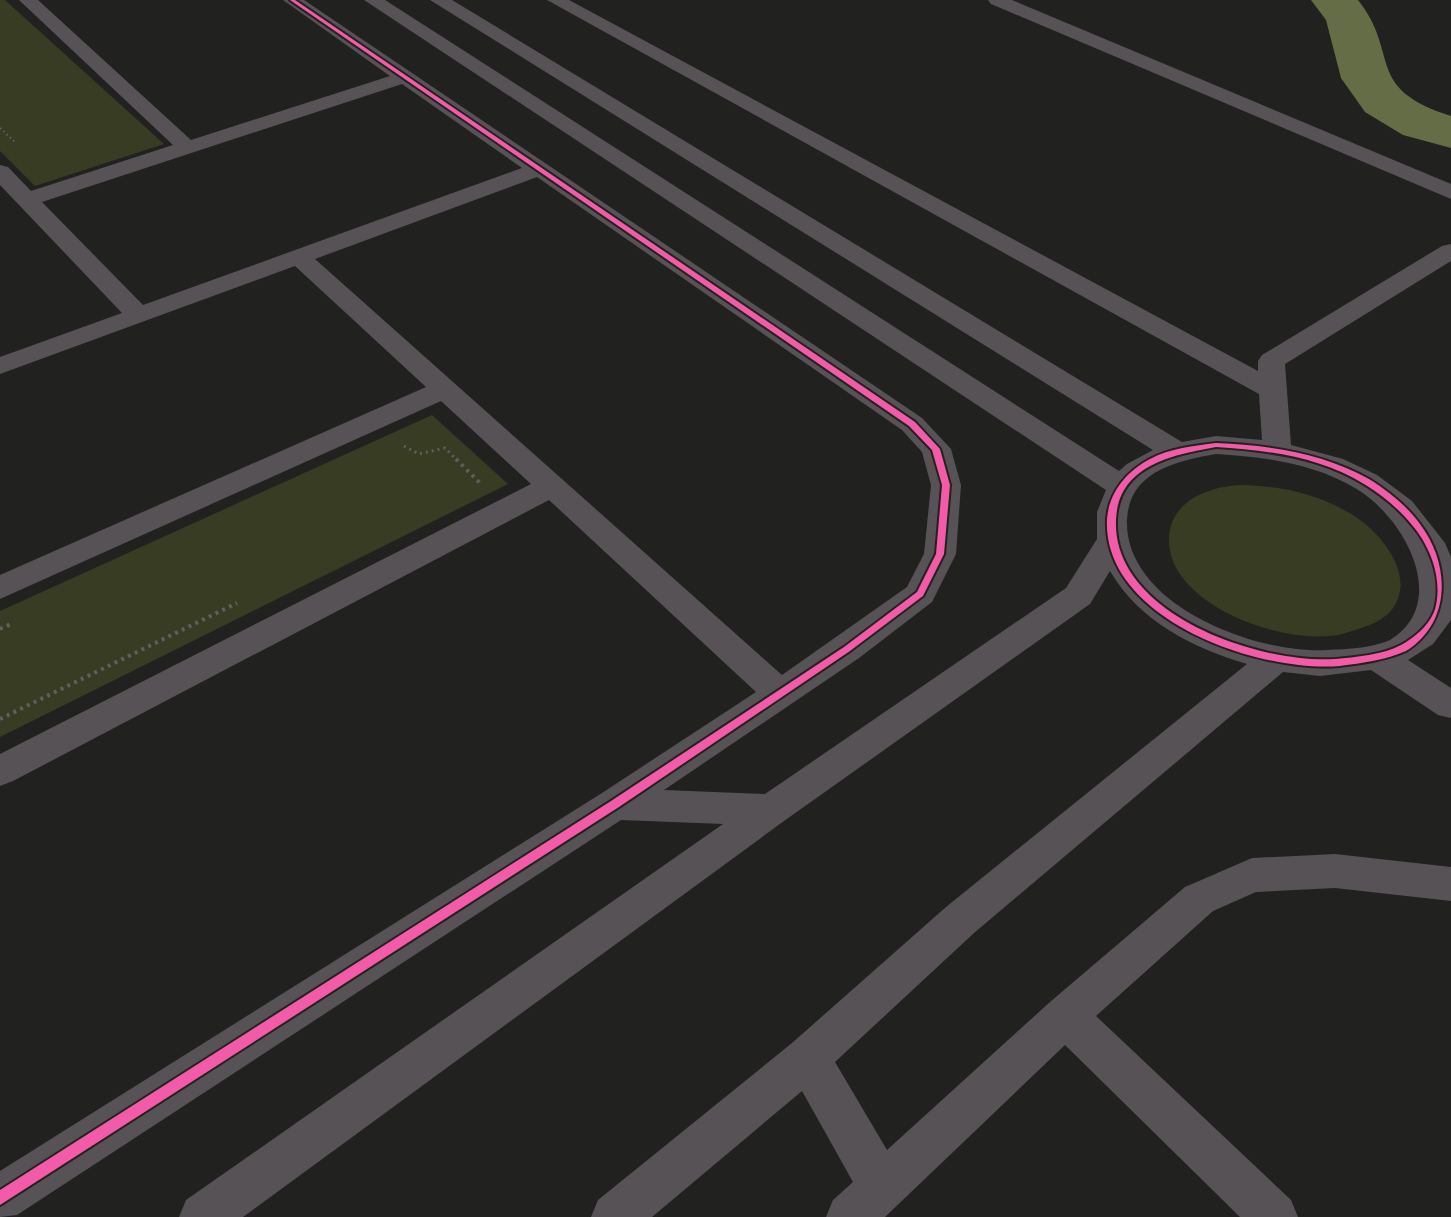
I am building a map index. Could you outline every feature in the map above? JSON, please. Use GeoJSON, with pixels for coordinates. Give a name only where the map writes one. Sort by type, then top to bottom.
{"type":"FeatureCollection","features":[{"type":"Feature","properties":{"kind":"street"},"geometry":{"type":"LineString","coordinates":[[27,0],[188,148]]}},
{"type":"Feature","properties":{"kind":"street"},"geometry":{"type":"LineString","coordinates":[[0,1198],[615,804],[779,692],[847,649],[920,594],[940,554],[946,485],[936,449],[912,424],[292,0]]}},
{"type":"Feature","properties":{"kind":"street"},"geometry":{"type":"LineString","coordinates":[[373,0],[1121,486]]}},
{"type":"Feature","properties":{"kind":"street"},"geometry":{"type":"LineString","coordinates":[[439,0],[1177,452]]}},
{"type":"Feature","properties":{"kind":"street"},"geometry":{"type":"LineString","coordinates":[[556,0],[1273,390]]}},
{"type":"Feature","properties":{"kind":"street"},"geometry":{"type":"LineString","coordinates":[[997,0],[1451,192]]}},
{"type":"Feature","properties":{"kind":"street"},"geometry":{"type":"LineString","coordinates":[[27,200],[405,77]]}},
{"type":"Feature","properties":{"kind":"street"},"geometry":{"type":"LineString","coordinates":[[0,366],[539,169]]}},
{"type":"Feature","properties":{"kind":"street"},"geometry":{"type":"LineString","coordinates":[[0,172],[139,315]]}},
{"type":"Feature","properties":{"kind":"street"},"geometry":{"type":"LineString","coordinates":[[1277,450],[1271,362],[1451,251]]}},
{"type":"Feature","properties":{"kind":"street"},"geometry":{"type":"LineString","coordinates":[[299,257],[779,692]]}},
{"type":"Feature","properties":{"kind":"street"},"geometry":{"type":"LineString","coordinates":[[0,588],[444,388]]}},
{"type":"Feature","properties":{"kind":"street"},"geometry":{"type":"LineString","coordinates":[[1216,445],[1277,450],[1305,456],[1349,472],[1388,496],[1420,524],[1439,556],[1446,588],[1444,622],[1402,648],[1377,657],[1329,664],[1276,659],[1217,641],[1167,613],[1130,578],[1112,542],[1110,512],[1121,486],[1135,472],[1154,460],[1177,452],[1216,445]]}},
{"type":"Feature","properties":{"kind":"street"},"geometry":{"type":"LineString","coordinates":[[0,771],[552,486]]}},
{"type":"Feature","properties":{"kind":"street"},"geometry":{"type":"LineString","coordinates":[[203,1217],[771,810],[1078,596],[1112,542]]}},
{"type":"Feature","properties":{"kind":"street"},"geometry":{"type":"LineString","coordinates":[[1377,657],[1451,705]]}},
{"type":"Feature","properties":{"kind":"street"},"geometry":{"type":"LineString","coordinates":[[615,1217],[808,1058],[960,920],[1276,659]]}},
{"type":"Feature","properties":{"kind":"street"},"geometry":{"type":"LineString","coordinates":[[615,804],[771,810]]}},
{"type":"Feature","properties":{"kind":"street"},"geometry":{"type":"LineString","coordinates":[[850,1217],[1065,1017],[1199,899],[1252,875],[1335,871],[1451,884]]}},
{"type":"Feature","properties":{"kind":"street"},"geometry":{"type":"LineString","coordinates":[[1065,1017],[1274,1217]]}},
{"type":"Feature","properties":{"kind":"street"},"geometry":{"type":"LineString","coordinates":[[808,1058],[882,1186]]}},
{"type":"Feature","properties":{"kind":"path"},"geometry":{"type":"LineString","coordinates":[[0,128],[21,148]]}},
{"type":"Feature","properties":{"kind":"path"},"geometry":{"type":"LineString","coordinates":[[401,444],[419,454],[445,448],[481,483],[470,488]]}},
{"type":"Feature","properties":{"kind":"path"},"geometry":{"type":"LineString","coordinates":[[0,718],[246,598]]}},
{"type":"Feature","properties":{"kind":"path"},"geometry":{"type":"LineString","coordinates":[[0,629],[22,619]]}},
{"type":"Feature","properties":{"kind":"green space"},"geometry":{"type":"Polygon","coordinates":[[[0,0],[5,0],[164,144],[35,186],[0,151],[0,0]]]}},
{"type":"Feature","properties":{"kind":"green space"},"geometry":{"type":"Polygon","coordinates":[[[432,415],[508,484],[0,737],[0,611],[432,415]]]}},
{"type":"Feature","properties":{"kind":"green space"},"geometry":{"type":"Polygon","coordinates":[[[1240,485],[1306,494],[1356,517],[1380,538],[1397,565],[1400,580],[1399,594],[1393,608],[1383,618],[1365,627],[1346,633],[1322,636],[1293,634],[1262,627],[1232,615],[1205,599],[1184,579],[1171,556],[1172,523],[1179,511],[1195,497],[1216,489],[1240,485]]]}},
{"type":"Feature","properties":{"kind":"waterway"},"geometry":{"type":"LineString","coordinates":[[1333,0],[1349,20],[1365,78],[1373,90],[1383,101],[1408,118],[1451,132]]}},
{"type":"Feature","properties":{"kind":"cycle path"},"geometry":{"type":"LineString","coordinates":[[0,1198],[615,804],[847,649],[920,594],[940,554],[946,485],[936,449],[912,424],[292,0]]}},
{"type":"Feature","properties":{"kind":"cycle path"},"geometry":{"type":"LineString","coordinates":[[1216,445],[1284,452],[1332,465],[1366,482],[1402,508],[1417,525],[1438,562],[1442,583],[1441,605],[1435,619],[1426,630],[1403,648],[1380,656],[1320,664],[1297,662],[1249,652],[1204,635],[1183,624],[1146,596],[1130,578],[1120,562],[1114,545],[1111,528],[1112,512],[1117,497],[1125,483],[1137,470],[1154,460],[1177,452],[1216,445]]}}]}
